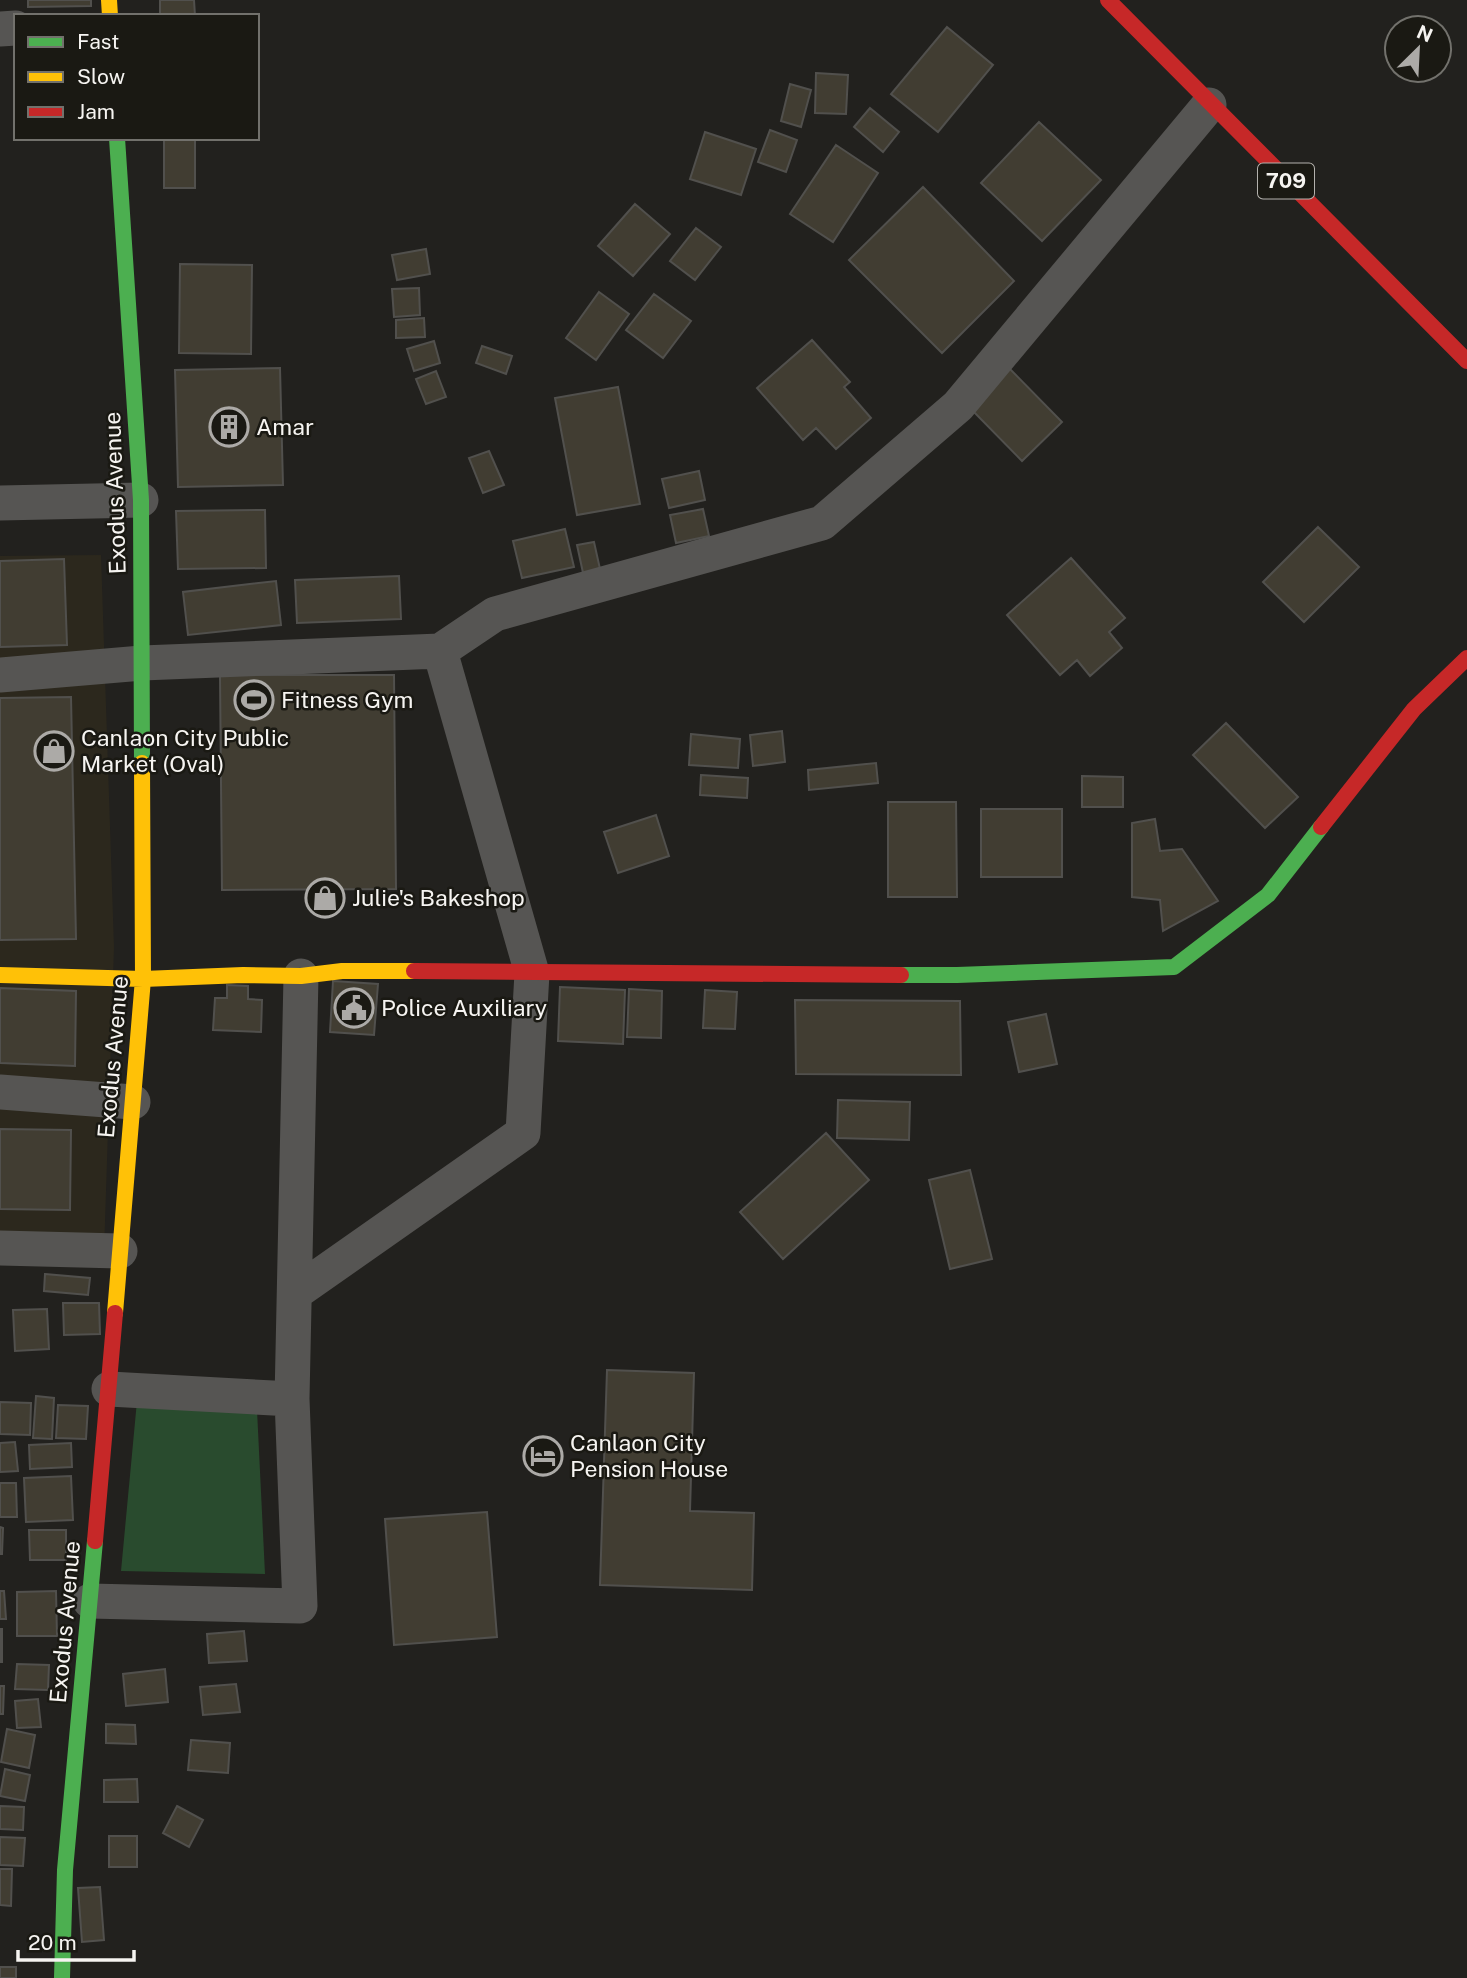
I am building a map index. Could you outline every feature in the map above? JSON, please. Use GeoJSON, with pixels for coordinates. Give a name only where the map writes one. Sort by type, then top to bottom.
{"type":"FeatureCollection","features":[{"type":"Feature","properties":{"kind":"street","name":"709"},"geometry":{"type":"LineString","coordinates":[[1108,0],[1209,105],[1467,361]]}},
{"type":"Feature","properties":{"kind":"street"},"geometry":{"type":"LineString","coordinates":[[0,676],[142,663],[440,651],[495,614],[822,523],[958,406],[1209,105]]}},
{"type":"Feature","properties":{"kind":"street","name":"Exodus Avenue"},"geometry":{"type":"LineString","coordinates":[[62,1978],[65,1870],[144,979],[141,500],[117,140]]}},
{"type":"Feature","properties":{"kind":"street"},"geometry":{"type":"LineString","coordinates":[[0,503],[141,500]]}},
{"type":"Feature","properties":{"kind":"street"},"geometry":{"type":"LineString","coordinates":[[295,1293],[523,1133],[532,973],[440,651]]}},
{"type":"Feature","properties":{"kind":"street"},"geometry":{"type":"LineString","coordinates":[[0,975],[144,979],[243,975],[301,976],[342,971],[957,975],[1174,967],[1268,895],[1414,709],[1467,658]]}},
{"type":"Feature","properties":{"kind":"street"},"geometry":{"type":"LineString","coordinates":[[90,1601],[300,1606],[292,1399],[301,976]]}},
{"type":"Feature","properties":{"kind":"street"},"geometry":{"type":"LineString","coordinates":[[0,1092],[133,1102]]}},
{"type":"Feature","properties":{"kind":"street"},"geometry":{"type":"LineString","coordinates":[[0,1248],[120,1251]]}},
{"type":"Feature","properties":{"kind":"street"},"geometry":{"type":"LineString","coordinates":[[109,1389],[292,1399]]}},
{"type":"Feature","properties":{"kind":"shaded area","name":"Canlaon City Public Market (Oval)"},"geometry":{"type":"Polygon","coordinates":[[[101,555],[114,947],[104,1253],[0,1250],[0,556],[101,555]]]}},
{"type":"Feature","properties":{"kind":"green space"},"geometry":{"type":"Polygon","coordinates":[[[137,1401],[257,1410],[265,1574],[121,1571],[137,1401]]]}},
{"type":"Feature","properties":{"kind":"building"},"geometry":{"type":"Polygon","coordinates":[[[28,0],[91,0],[91,6],[28,7],[28,0]]]}},
{"type":"Feature","properties":{"kind":"building"},"geometry":{"type":"Polygon","coordinates":[[[160,0],[194,0],[195,14],[160,14],[160,0]]]}},
{"type":"Feature","properties":{"kind":"building"},"geometry":{"type":"Polygon","coordinates":[[[947,27],[993,65],[938,132],[891,94],[947,27]]]}},
{"type":"Feature","properties":{"kind":"building"},"geometry":{"type":"Polygon","coordinates":[[[816,73],[848,75],[846,114],[815,113],[816,73]]]}},
{"type":"Feature","properties":{"kind":"building"},"geometry":{"type":"Polygon","coordinates":[[[790,84],[811,90],[801,127],[781,121],[790,84]]]}},
{"type":"Feature","properties":{"kind":"building"},"geometry":{"type":"Polygon","coordinates":[[[870,108],[899,132],[883,152],[854,127],[870,108]]]}},
{"type":"Feature","properties":{"kind":"building"},"geometry":{"type":"Polygon","coordinates":[[[1039,122],[1101,180],[1042,241],[981,183],[1039,122]]]}},
{"type":"Feature","properties":{"kind":"building"},"geometry":{"type":"Polygon","coordinates":[[[770,130],[797,140],[786,172],[758,162],[770,130]]]}},
{"type":"Feature","properties":{"kind":"building"},"geometry":{"type":"Polygon","coordinates":[[[705,132],[756,149],[741,195],[690,179],[705,132]]]}},
{"type":"Feature","properties":{"kind":"building"},"geometry":{"type":"Polygon","coordinates":[[[164,140],[195,140],[195,188],[164,188],[164,140]]]}},
{"type":"Feature","properties":{"kind":"building"},"geometry":{"type":"Polygon","coordinates":[[[836,145],[878,173],[833,242],[790,214],[836,145]]]}},
{"type":"Feature","properties":{"kind":"building"},"geometry":{"type":"Polygon","coordinates":[[[923,187],[1014,281],[942,353],[849,260],[923,187]]]}},
{"type":"Feature","properties":{"kind":"building"},"geometry":{"type":"Polygon","coordinates":[[[635,204],[670,234],[633,276],[598,246],[635,204]]]}},
{"type":"Feature","properties":{"kind":"building"},"geometry":{"type":"Polygon","coordinates":[[[696,228],[721,247],[695,280],[670,261],[696,228]]]}},
{"type":"Feature","properties":{"kind":"building"},"geometry":{"type":"Polygon","coordinates":[[[426,249],[430,274],[397,280],[392,255],[426,249]]]}},
{"type":"Feature","properties":{"kind":"building"},"geometry":{"type":"Polygon","coordinates":[[[180,264],[252,265],[251,354],[179,353],[180,264]]]}},
{"type":"Feature","properties":{"kind":"building"},"geometry":{"type":"Polygon","coordinates":[[[419,288],[420,315],[394,317],[392,289],[419,288]]]}},
{"type":"Feature","properties":{"kind":"building"},"geometry":{"type":"Polygon","coordinates":[[[599,292],[629,314],[596,360],[566,338],[599,292]]]}},
{"type":"Feature","properties":{"kind":"building"},"geometry":{"type":"Polygon","coordinates":[[[654,294],[691,321],[663,358],[626,330],[654,294]]]}},
{"type":"Feature","properties":{"kind":"building"},"geometry":{"type":"Polygon","coordinates":[[[424,318],[425,337],[396,338],[396,320],[424,318]]]}},
{"type":"Feature","properties":{"kind":"building"},"geometry":{"type":"Polygon","coordinates":[[[812,340],[850,382],[844,387],[871,418],[836,449],[816,428],[803,440],[757,388],[812,340]]]}},
{"type":"Feature","properties":{"kind":"building"},"geometry":{"type":"Polygon","coordinates":[[[434,341],[440,363],[414,371],[407,349],[434,341]]]}},
{"type":"Feature","properties":{"kind":"building"},"geometry":{"type":"Polygon","coordinates":[[[482,346],[512,356],[506,374],[476,363],[482,346]]]}},
{"type":"Feature","properties":{"kind":"building","name":"Amar"},"geometry":{"type":"Polygon","coordinates":[[[280,368],[283,485],[178,487],[175,370],[280,368]]]}},
{"type":"Feature","properties":{"kind":"building"},"geometry":{"type":"Polygon","coordinates":[[[1009,368],[1062,422],[1022,461],[969,407],[1009,368]]]}},
{"type":"Feature","properties":{"kind":"building"},"geometry":{"type":"Polygon","coordinates":[[[436,371],[446,397],[426,404],[416,379],[436,371]]]}},
{"type":"Feature","properties":{"kind":"building"},"geometry":{"type":"Polygon","coordinates":[[[618,387],[640,504],[577,515],[555,398],[618,387]]]}},
{"type":"Feature","properties":{"kind":"building"},"geometry":{"type":"Polygon","coordinates":[[[489,451],[504,485],[483,493],[469,458],[489,451]]]}},
{"type":"Feature","properties":{"kind":"building"},"geometry":{"type":"Polygon","coordinates":[[[699,471],[705,500],[669,508],[662,479],[699,471]]]}},
{"type":"Feature","properties":{"kind":"building"},"geometry":{"type":"Polygon","coordinates":[[[703,509],[709,536],[676,543],[670,515],[703,509]]]}},
{"type":"Feature","properties":{"kind":"building"},"geometry":{"type":"Polygon","coordinates":[[[265,510],[266,568],[178,569],[176,511],[265,510]]]}},
{"type":"Feature","properties":{"kind":"building"},"geometry":{"type":"Polygon","coordinates":[[[1318,527],[1359,567],[1304,622],[1263,582],[1318,527]]]}},
{"type":"Feature","properties":{"kind":"building"},"geometry":{"type":"Polygon","coordinates":[[[565,529],[574,567],[522,578],[513,541],[565,529]]]}},
{"type":"Feature","properties":{"kind":"building"},"geometry":{"type":"Polygon","coordinates":[[[594,542],[602,578],[585,582],[577,545],[594,542]]]}},
{"type":"Feature","properties":{"kind":"building"},"geometry":{"type":"Polygon","coordinates":[[[1071,558],[1125,618],[1109,632],[1122,648],[1090,676],[1077,660],[1060,675],[1007,615],[1071,558]]]}},
{"type":"Feature","properties":{"kind":"building"},"geometry":{"type":"Polygon","coordinates":[[[64,559],[67,645],[0,647],[0,561],[64,559]]]}},
{"type":"Feature","properties":{"kind":"building"},"geometry":{"type":"Polygon","coordinates":[[[399,576],[401,619],[297,623],[295,580],[399,576]]]}},
{"type":"Feature","properties":{"kind":"building"},"geometry":{"type":"Polygon","coordinates":[[[276,581],[281,625],[188,635],[183,592],[276,581]]]}},
{"type":"Feature","properties":{"kind":"building"},"geometry":{"type":"Polygon","coordinates":[[[220,675],[394,675],[396,889],[222,890],[220,675]]]}},
{"type":"Feature","properties":{"kind":"building"},"geometry":{"type":"Polygon","coordinates":[[[71,697],[76,939],[0,940],[0,698],[71,697]]]}},
{"type":"Feature","properties":{"kind":"building"},"geometry":{"type":"Polygon","coordinates":[[[1226,723],[1298,797],[1265,828],[1193,755],[1226,723]]]}},
{"type":"Feature","properties":{"kind":"building"},"geometry":{"type":"Polygon","coordinates":[[[782,731],[785,762],[753,766],[750,735],[782,731]]]}},
{"type":"Feature","properties":{"kind":"building"},"geometry":{"type":"Polygon","coordinates":[[[691,734],[740,739],[738,768],[689,765],[691,734]]]}},
{"type":"Feature","properties":{"kind":"building"},"geometry":{"type":"Polygon","coordinates":[[[876,763],[878,783],[809,790],[808,770],[876,763]]]}},
{"type":"Feature","properties":{"kind":"building"},"geometry":{"type":"Polygon","coordinates":[[[701,775],[748,778],[747,798],[700,795],[701,775]]]}},
{"type":"Feature","properties":{"kind":"building"},"geometry":{"type":"Polygon","coordinates":[[[1082,776],[1123,777],[1123,807],[1082,807],[1082,776]]]}},
{"type":"Feature","properties":{"kind":"building"},"geometry":{"type":"Polygon","coordinates":[[[888,802],[956,802],[957,897],[888,897],[888,802]]]}},
{"type":"Feature","properties":{"kind":"building"},"geometry":{"type":"Polygon","coordinates":[[[981,809],[1062,809],[1062,877],[981,877],[981,809]]]}},
{"type":"Feature","properties":{"kind":"building"},"geometry":{"type":"Polygon","coordinates":[[[656,815],[669,856],[618,873],[604,832],[656,815]]]}},
{"type":"Feature","properties":{"kind":"building"},"geometry":{"type":"Polygon","coordinates":[[[1155,819],[1160,851],[1182,849],[1218,901],[1163,931],[1160,900],[1132,897],[1132,823],[1155,819]]]}},
{"type":"Feature","properties":{"kind":"building","name":"Police Auxiliary"},"geometry":{"type":"Polygon","coordinates":[[[333,981],[378,984],[374,1035],[330,1032],[333,981]]]}},
{"type":"Feature","properties":{"kind":"building"},"geometry":{"type":"Polygon","coordinates":[[[227,985],[248,986],[248,999],[262,1000],[261,1032],[213,1030],[215,998],[227,998],[227,985]]]}},
{"type":"Feature","properties":{"kind":"building"},"geometry":{"type":"Polygon","coordinates":[[[560,987],[625,990],[623,1044],[558,1041],[560,987]]]}},
{"type":"Feature","properties":{"kind":"building"},"geometry":{"type":"Polygon","coordinates":[[[0,988],[76,991],[75,1066],[0,1063],[0,988]]]}},
{"type":"Feature","properties":{"kind":"building"},"geometry":{"type":"Polygon","coordinates":[[[629,989],[662,991],[661,1038],[627,1037],[629,989]]]}},
{"type":"Feature","properties":{"kind":"building"},"geometry":{"type":"Polygon","coordinates":[[[705,990],[737,992],[735,1029],[703,1028],[705,990]]]}},
{"type":"Feature","properties":{"kind":"building"},"geometry":{"type":"Polygon","coordinates":[[[795,1000],[960,1001],[961,1075],[796,1074],[795,1000]]]}},
{"type":"Feature","properties":{"kind":"building"},"geometry":{"type":"Polygon","coordinates":[[[1046,1014],[1057,1064],[1019,1072],[1008,1022],[1046,1014]]]}},
{"type":"Feature","properties":{"kind":"building"},"geometry":{"type":"Polygon","coordinates":[[[838,1100],[910,1102],[909,1140],[837,1138],[838,1100]]]}},
{"type":"Feature","properties":{"kind":"building"},"geometry":{"type":"Polygon","coordinates":[[[0,1129],[71,1130],[70,1210],[0,1209],[0,1129]]]}},
{"type":"Feature","properties":{"kind":"building"},"geometry":{"type":"Polygon","coordinates":[[[826,1133],[869,1180],[783,1259],[740,1212],[826,1133]]]}},
{"type":"Feature","properties":{"kind":"building"},"geometry":{"type":"Polygon","coordinates":[[[970,1170],[992,1259],[950,1269],[929,1180],[970,1170]]]}},
{"type":"Feature","properties":{"kind":"building"},"geometry":{"type":"Polygon","coordinates":[[[45,1274],[90,1278],[88,1295],[44,1291],[45,1274]]]}},
{"type":"Feature","properties":{"kind":"building"},"geometry":{"type":"Polygon","coordinates":[[[63,1303],[99,1303],[100,1334],[64,1335],[63,1303]]]}},
{"type":"Feature","properties":{"kind":"building"},"geometry":{"type":"Polygon","coordinates":[[[47,1309],[49,1349],[15,1351],[13,1310],[47,1309]]]}},
{"type":"Feature","properties":{"kind":"building"},"geometry":{"type":"Polygon","coordinates":[[[607,1370],[694,1373],[690,1511],[754,1513],[752,1590],[600,1585],[607,1370]]]}},
{"type":"Feature","properties":{"kind":"building"},"geometry":{"type":"Polygon","coordinates":[[[36,1396],[54,1398],[52,1439],[33,1438],[36,1396]]]}},
{"type":"Feature","properties":{"kind":"building"},"geometry":{"type":"Polygon","coordinates":[[[0,1402],[31,1403],[30,1435],[0,1434],[0,1402]]]}},
{"type":"Feature","properties":{"kind":"building"},"geometry":{"type":"Polygon","coordinates":[[[58,1405],[88,1406],[86,1439],[56,1438],[58,1405]]]}},
{"type":"Feature","properties":{"kind":"building"},"geometry":{"type":"Polygon","coordinates":[[[15,1442],[18,1471],[0,1472],[0,1443],[15,1442]]]}},
{"type":"Feature","properties":{"kind":"building"},"geometry":{"type":"Polygon","coordinates":[[[71,1443],[72,1467],[30,1469],[29,1445],[71,1443]]]}},
{"type":"Feature","properties":{"kind":"building"},"geometry":{"type":"Polygon","coordinates":[[[71,1476],[73,1520],[26,1522],[24,1478],[71,1476]]]}},
{"type":"Feature","properties":{"kind":"building"},"geometry":{"type":"Polygon","coordinates":[[[0,1483],[16,1483],[17,1517],[0,1517],[0,1483]]]}},
{"type":"Feature","properties":{"kind":"building"},"geometry":{"type":"Polygon","coordinates":[[[487,1512],[497,1637],[394,1645],[385,1519],[487,1512]]]}},
{"type":"Feature","properties":{"kind":"building"},"geometry":{"type":"Polygon","coordinates":[[[0,1527],[3,1528],[2,1554],[0,1554],[0,1527]]]}},
{"type":"Feature","properties":{"kind":"building"},"geometry":{"type":"Polygon","coordinates":[[[29,1530],[66,1530],[66,1560],[30,1560],[29,1530]]]}},
{"type":"Feature","properties":{"kind":"building"},"geometry":{"type":"Polygon","coordinates":[[[0,1591],[4,1591],[6,1619],[0,1619],[0,1591]]]}},
{"type":"Feature","properties":{"kind":"building"},"geometry":{"type":"Polygon","coordinates":[[[56,1591],[57,1636],[17,1636],[17,1592],[56,1591]]]}},
{"type":"Feature","properties":{"kind":"building"},"geometry":{"type":"Polygon","coordinates":[[[2,1629],[2,1662],[0,1662],[2,1629]]]}},
{"type":"Feature","properties":{"kind":"building"},"geometry":{"type":"Polygon","coordinates":[[[244,1631],[247,1661],[209,1663],[207,1634],[244,1631]]]}},
{"type":"Feature","properties":{"kind":"building"},"geometry":{"type":"Polygon","coordinates":[[[17,1664],[49,1665],[48,1690],[15,1689],[17,1664]]]}},
{"type":"Feature","properties":{"kind":"building"},"geometry":{"type":"Polygon","coordinates":[[[165,1669],[168,1702],[126,1706],[123,1674],[165,1669]]]}},
{"type":"Feature","properties":{"kind":"building"},"geometry":{"type":"Polygon","coordinates":[[[236,1684],[240,1712],[203,1715],[200,1687],[236,1684]]]}},
{"type":"Feature","properties":{"kind":"building"},"geometry":{"type":"Polygon","coordinates":[[[0,1686],[4,1686],[3,1714],[0,1714],[0,1686]]]}},
{"type":"Feature","properties":{"kind":"building"},"geometry":{"type":"Polygon","coordinates":[[[38,1699],[41,1727],[17,1728],[15,1701],[38,1699]]]}},
{"type":"Feature","properties":{"kind":"building"},"geometry":{"type":"Polygon","coordinates":[[[106,1724],[135,1725],[136,1744],[106,1743],[106,1724]]]}},
{"type":"Feature","properties":{"kind":"building"},"geometry":{"type":"Polygon","coordinates":[[[7,1729],[35,1735],[29,1768],[1,1762],[7,1729]]]}},
{"type":"Feature","properties":{"kind":"building"},"geometry":{"type":"Polygon","coordinates":[[[191,1740],[230,1743],[228,1773],[188,1770],[191,1740]]]}},
{"type":"Feature","properties":{"kind":"building"},"geometry":{"type":"Polygon","coordinates":[[[5,1769],[30,1775],[25,1801],[0,1796],[5,1769]]]}},
{"type":"Feature","properties":{"kind":"building"},"geometry":{"type":"Polygon","coordinates":[[[137,1779],[138,1802],[104,1802],[104,1780],[137,1779]]]}},
{"type":"Feature","properties":{"kind":"building"},"geometry":{"type":"Polygon","coordinates":[[[0,1806],[24,1807],[23,1830],[0,1829],[0,1806]]]}},
{"type":"Feature","properties":{"kind":"building"},"geometry":{"type":"Polygon","coordinates":[[[177,1806],[203,1820],[189,1847],[163,1833],[177,1806]]]}},
{"type":"Feature","properties":{"kind":"building"},"geometry":{"type":"Polygon","coordinates":[[[109,1836],[137,1836],[137,1867],[109,1867],[109,1836]]]}},
{"type":"Feature","properties":{"kind":"building"},"geometry":{"type":"Polygon","coordinates":[[[0,1837],[25,1838],[23,1866],[0,1865],[0,1837]]]}},
{"type":"Feature","properties":{"kind":"building"},"geometry":{"type":"Polygon","coordinates":[[[0,1869],[12,1869],[11,1906],[0,1905],[0,1869]]]}},
{"type":"Feature","properties":{"kind":"building"},"geometry":{"type":"Polygon","coordinates":[[[100,1887],[104,1940],[82,1942],[78,1888],[100,1887]]]}},
{"type":"Feature","properties":{"kind":"building"},"geometry":{"type":"Polygon","coordinates":[[[0,1967],[16,1967],[16,1978],[0,1978],[0,1967]]]}},
{"type":"Feature","properties":{"kind":"traffic: fast"},"geometry":{"type":"LineString","coordinates":[[117,140],[141,500],[142,763]]}},
{"type":"Feature","properties":{"kind":"traffic: fast"},"geometry":{"type":"LineString","coordinates":[[901,975],[1174,967],[1268,895],[1321,827]]}},
{"type":"Feature","properties":{"kind":"traffic: fast"},"geometry":{"type":"LineString","coordinates":[[62,1978],[65,1870],[95,1541]]}},
{"type":"Feature","properties":{"kind":"traffic: slow"},"geometry":{"type":"LineString","coordinates":[[109,0],[110,14]]}},
{"type":"Feature","properties":{"kind":"traffic: slow"},"geometry":{"type":"LineString","coordinates":[[115,1313],[143,979],[142,763]]}},
{"type":"Feature","properties":{"kind":"traffic: slow"},"geometry":{"type":"LineString","coordinates":[[0,975],[143,979],[243,975],[301,976],[342,971],[414,971]]}},
{"type":"Feature","properties":{"kind":"traffic: jam"},"geometry":{"type":"LineString","coordinates":[[1108,0],[1467,361]]}},
{"type":"Feature","properties":{"kind":"traffic: jam"},"geometry":{"type":"LineString","coordinates":[[1321,827],[1414,709],[1467,658]]}},
{"type":"Feature","properties":{"kind":"traffic: jam"},"geometry":{"type":"LineString","coordinates":[[414,971],[901,975]]}},
{"type":"Feature","properties":{"kind":"traffic: jam"},"geometry":{"type":"LineString","coordinates":[[95,1541],[115,1313]]}},
{"type":"Feature","properties":{"kind":"place","name":"Amar"},"geometry":{"type":"Point","coordinates":[229,427]}},
{"type":"Feature","properties":{"kind":"place","name":"Fitness Gym"},"geometry":{"type":"Point","coordinates":[254,700]}},
{"type":"Feature","properties":{"kind":"place","name":"Canlaon City Public Market (Oval)"},"geometry":{"type":"Point","coordinates":[54,751]}},
{"type":"Feature","properties":{"kind":"place","name":"Julie's Bakeshop"},"geometry":{"type":"Point","coordinates":[325,898]}},
{"type":"Feature","properties":{"kind":"place","name":"Police Auxiliary"},"geometry":{"type":"Point","coordinates":[354,1008]}},
{"type":"Feature","properties":{"kind":"place","name":"Canlaon City Pension House"},"geometry":{"type":"Point","coordinates":[543,1456]}}]}
